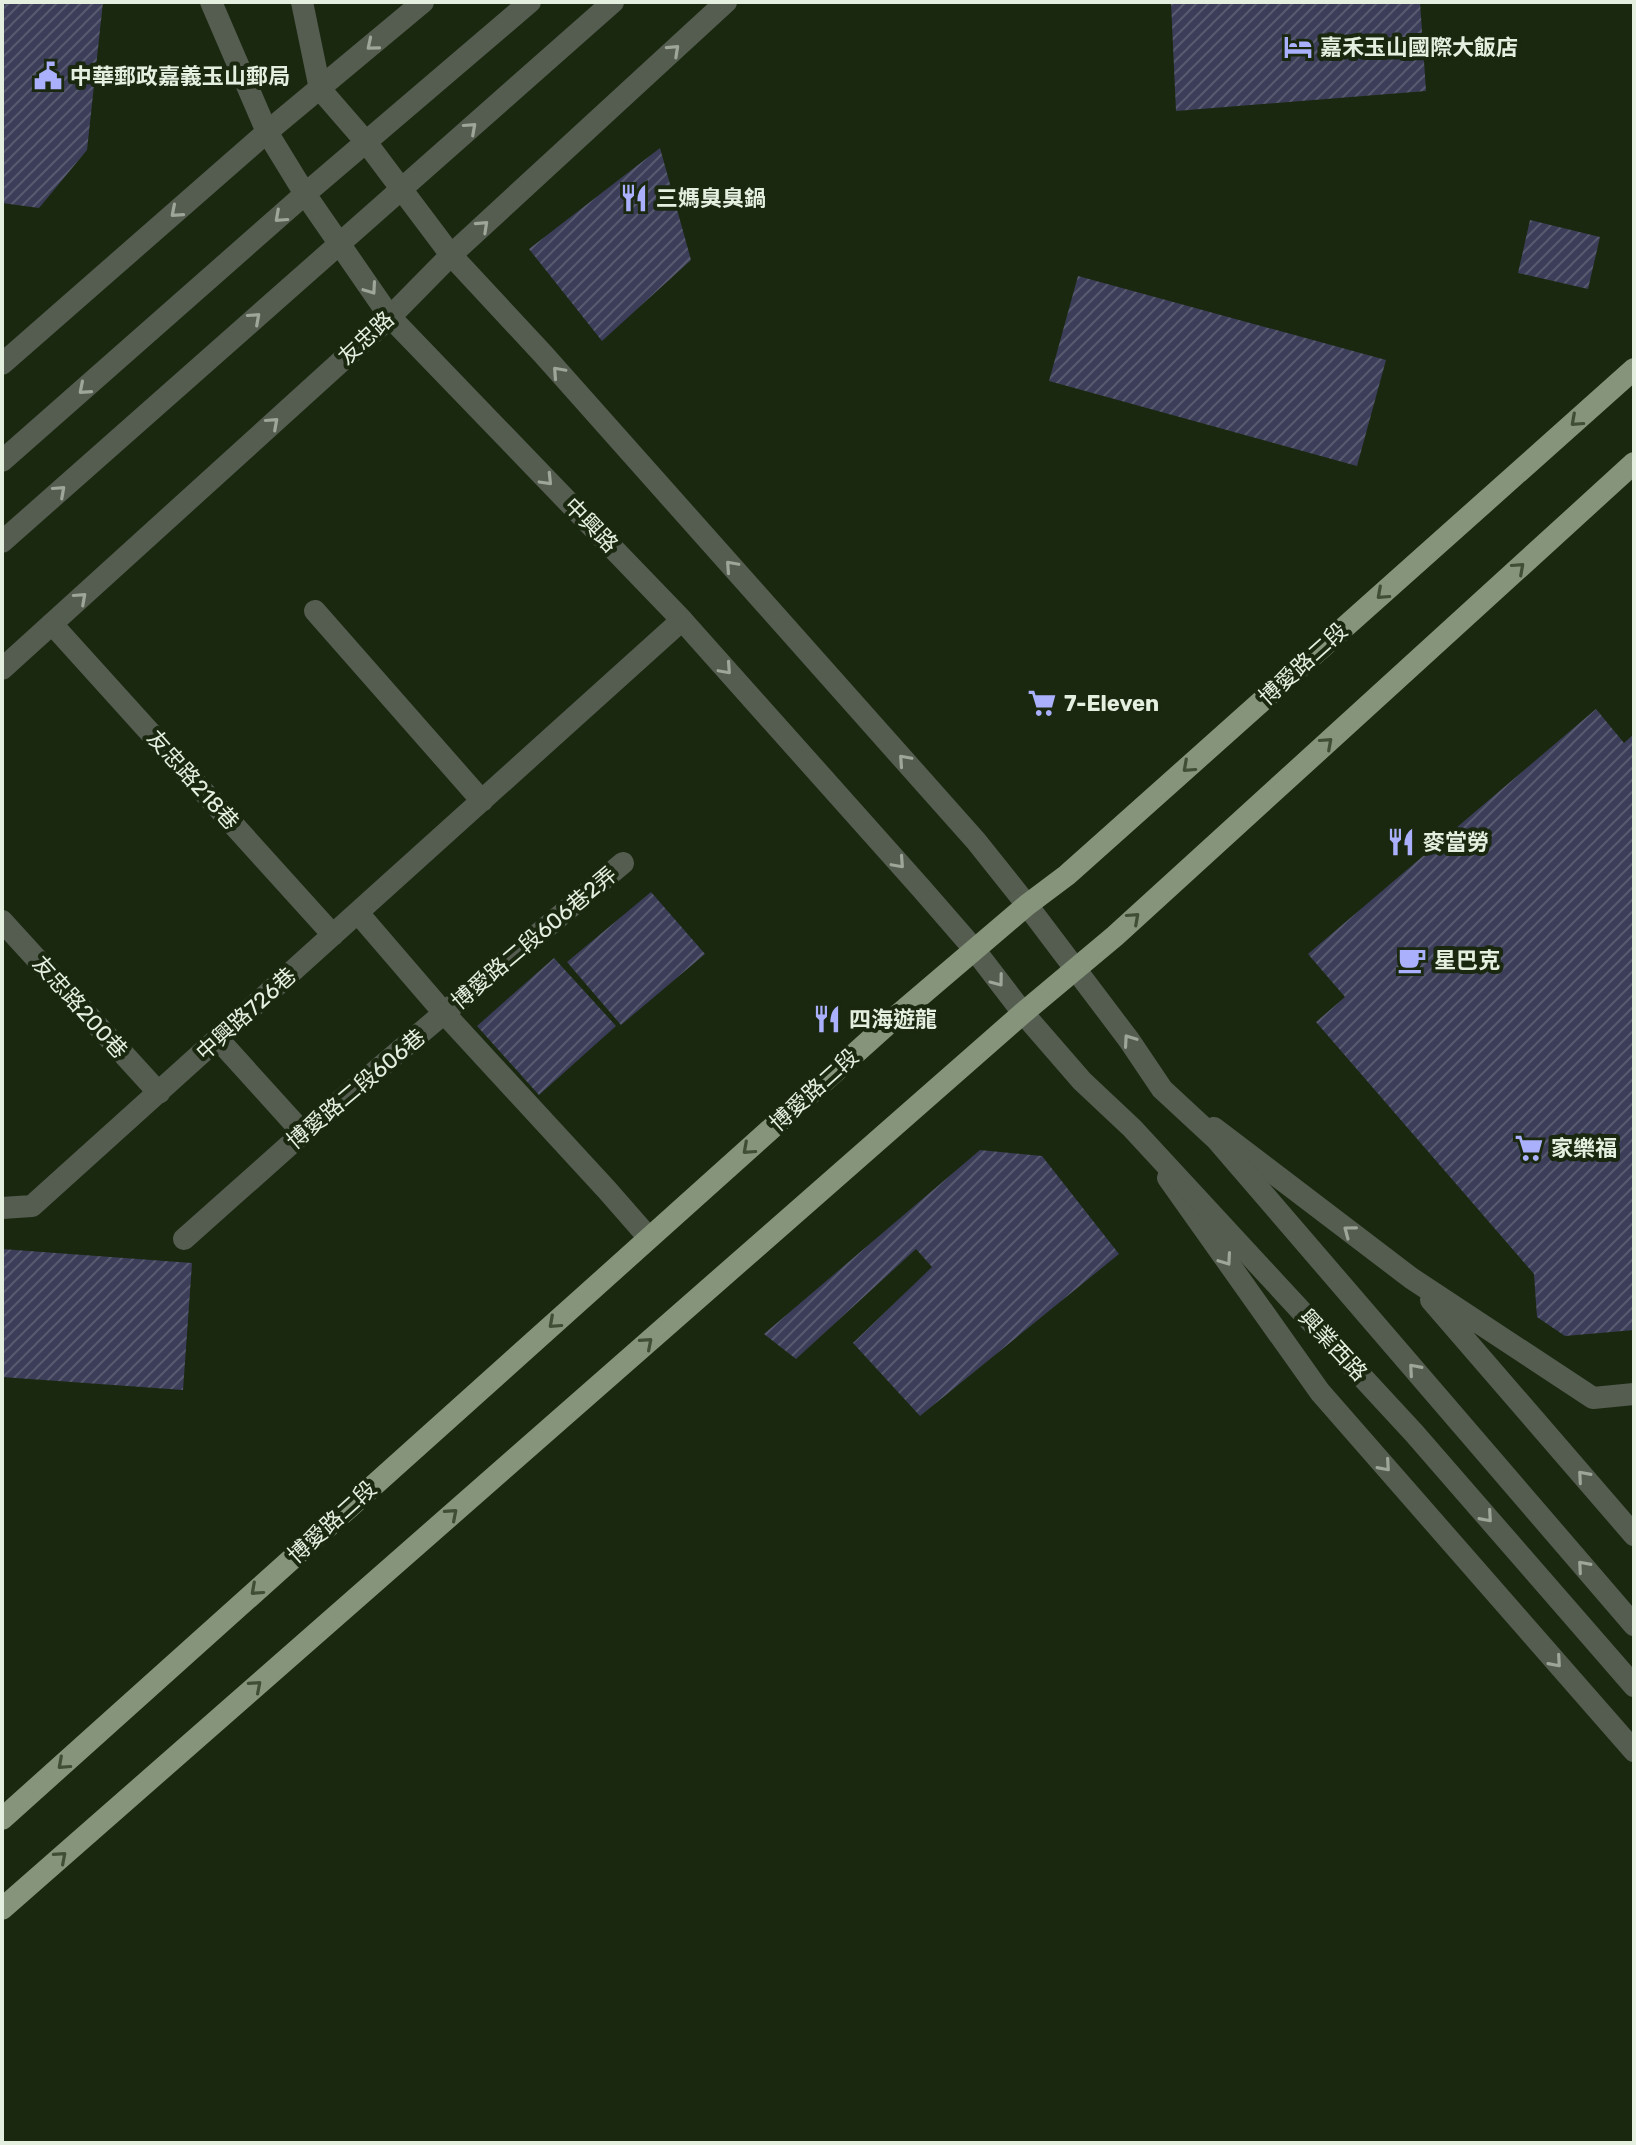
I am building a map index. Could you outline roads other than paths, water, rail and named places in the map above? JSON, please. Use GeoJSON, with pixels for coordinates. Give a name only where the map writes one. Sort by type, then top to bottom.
{"type":"FeatureCollection","features":[{"type":"Feature","properties":{"kind":"main road","name":"博愛路二段"},"geometry":{"type":"LineString","coordinates":[[2,1819],[974,949],[1067,875],[1634,369]]}},
{"type":"Feature","properties":{"kind":"main road"},"geometry":{"type":"LineString","coordinates":[[2,1909],[1023,1013],[1115,936],[1634,463]]}},
{"type":"Feature","properties":{"kind":"street","name":"中興路"},"geometry":{"type":"LineString","coordinates":[[211,2],[267,132],[305,194],[390,317],[682,620],[911,876],[974,949],[1023,1013]]}},
{"type":"Feature","properties":{"kind":"street"},"geometry":{"type":"LineString","coordinates":[[302,2],[320,89],[366,142],[451,255],[966,829],[1075,968]]}},
{"type":"Feature","properties":{"kind":"street"},"geometry":{"type":"LineString","coordinates":[[2,364],[267,132],[423,2]]}},
{"type":"Feature","properties":{"kind":"street"},"geometry":{"type":"LineString","coordinates":[[2,461],[305,194],[530,2]]}},
{"type":"Feature","properties":{"kind":"street"},"geometry":{"type":"LineString","coordinates":[[2,542],[613,2]]}},
{"type":"Feature","properties":{"kind":"street","name":"友忠路"},"geometry":{"type":"LineString","coordinates":[[2,669],[390,317],[451,255],[726,2]]}},
{"type":"Feature","properties":{"kind":"street"},"geometry":{"type":"LineString","coordinates":[[315,611],[482,801]]}},
{"type":"Feature","properties":{"kind":"street","name":"中興路726巷"},"geometry":{"type":"LineString","coordinates":[[2,1208],[32,1206],[682,620]]}},
{"type":"Feature","properties":{"kind":"street","name":"友忠路218巷"},"geometry":{"type":"LineString","coordinates":[[52,624],[333,935]]}},
{"type":"Feature","properties":{"kind":"street","name":"博愛路二段606巷2弄"},"geometry":{"type":"LineString","coordinates":[[444,1013],[623,863]]}},
{"type":"Feature","properties":{"kind":"street"},"geometry":{"type":"LineString","coordinates":[[358,913],[444,1013]]}},
{"type":"Feature","properties":{"kind":"street","name":"友忠路200巷"},"geometry":{"type":"LineString","coordinates":[[2,921],[159,1093]]}},
{"type":"Feature","properties":{"kind":"street","name":"興業西路"},"geometry":{"type":"LineString","coordinates":[[1075,968],[1162,1089],[1217,1140],[1634,1625]]}},
{"type":"Feature","properties":{"kind":"street","name":"博愛路二段606巷"},"geometry":{"type":"LineString","coordinates":[[184,1239],[444,1013],[649,1238]]}},
{"type":"Feature","properties":{"kind":"street","name":"興業西路"},"geometry":{"type":"LineString","coordinates":[[1023,1013],[1082,1081],[1132,1128],[1414,1433],[1634,1686]]}},
{"type":"Feature","properties":{"kind":"street"},"geometry":{"type":"LineString","coordinates":[[218,1039],[303,1133]]}},
{"type":"Feature","properties":{"kind":"street"},"geometry":{"type":"LineString","coordinates":[[1162,1089],[1411,1278],[1593,1398],[1634,1394]]}},
{"type":"Feature","properties":{"kind":"street"},"geometry":{"type":"LineString","coordinates":[[1132,1128],[1320,1392],[1634,1751]]}},
{"type":"Feature","properties":{"kind":"street"},"geometry":{"type":"LineString","coordinates":[[1411,1278],[1634,1535]]}},
{"type":"Feature","properties":{"kind":"place","name":"嘉禾玉山國際大飯店"},"geometry":{"type":"Point","coordinates":[1298,47]}},
{"type":"Feature","properties":{"kind":"place","name":"中華郵政嘉義玉山郵局"},"geometry":{"type":"Point","coordinates":[48,76]}},
{"type":"Feature","properties":{"kind":"place","name":"三媽臭臭鍋"},"geometry":{"type":"Point","coordinates":[634,198]}},
{"type":"Feature","properties":{"kind":"place","name":"7-Eleven"},"geometry":{"type":"Point","coordinates":[1042,703]}},
{"type":"Feature","properties":{"kind":"place","name":"麥當勞"},"geometry":{"type":"Point","coordinates":[1401,842]}},
{"type":"Feature","properties":{"kind":"place","name":"星巴克"},"geometry":{"type":"Point","coordinates":[1412,960]}},
{"type":"Feature","properties":{"kind":"place","name":"四海遊龍"},"geometry":{"type":"Point","coordinates":[827,1019]}},
{"type":"Feature","properties":{"kind":"place","name":"家樂福"},"geometry":{"type":"Point","coordinates":[1529,1148]}}]}
